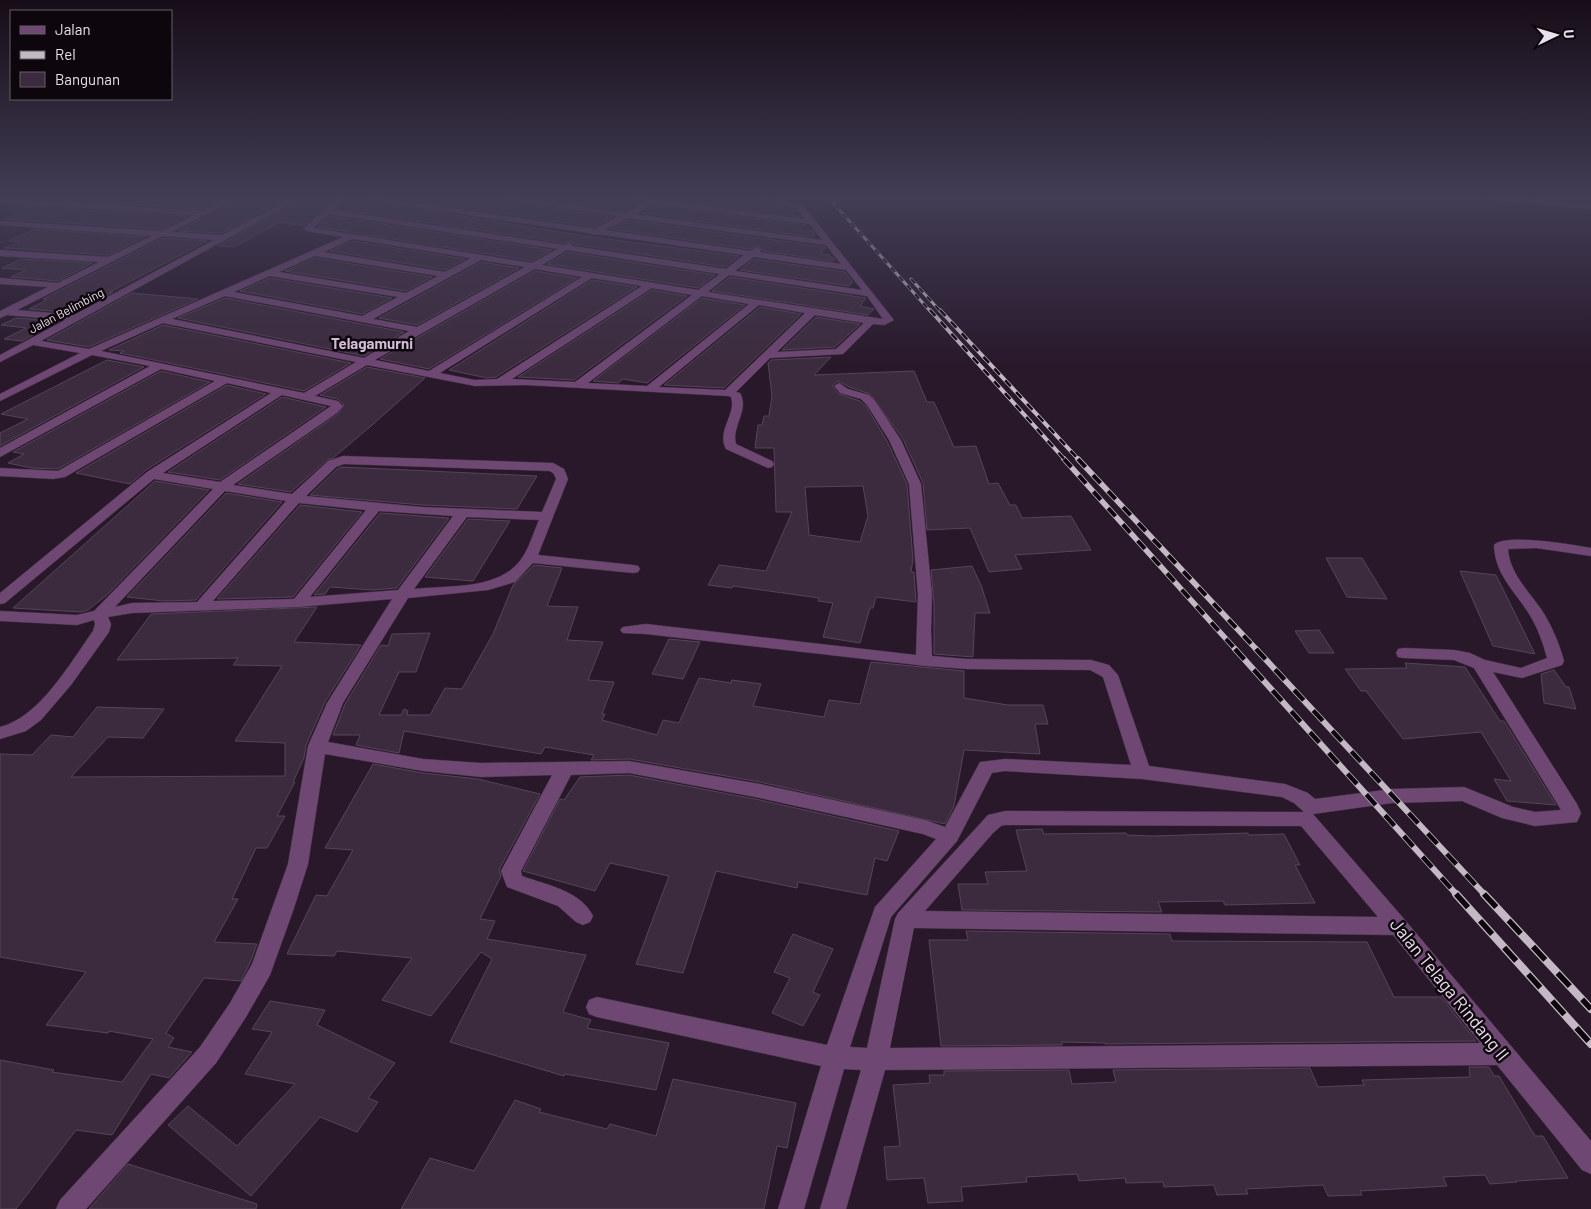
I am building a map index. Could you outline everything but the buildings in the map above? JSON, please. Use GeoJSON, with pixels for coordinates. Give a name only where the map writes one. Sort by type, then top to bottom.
{"type":"FeatureCollection","features":[{"type":"Feature","properties":{"kind":"street"},"geometry":{"type":"LineString","coordinates":[[2,313],[125,252]]}},
{"type":"Feature","properties":{"kind":"street","name":"Jalan Belimbing"},"geometry":{"type":"LineString","coordinates":[[0,359],[197,252]]}},
{"type":"Feature","properties":{"kind":"street"},"geometry":{"type":"LineString","coordinates":[[453,252],[650,286],[884,322],[889,318],[836,252]]}},
{"type":"Feature","properties":{"kind":"street"},"geometry":{"type":"LineString","coordinates":[[305,397],[418,330],[557,252]]}},
{"type":"Feature","properties":{"kind":"street"},"geometry":{"type":"LineString","coordinates":[[601,252],[870,294]]}},
{"type":"Feature","properties":{"kind":"street"},"geometry":{"type":"LineString","coordinates":[[741,252],[849,268]]}},
{"type":"Feature","properties":{"kind":"street"},"geometry":{"type":"LineString","coordinates":[[0,253],[110,260]]}},
{"type":"Feature","properties":{"kind":"street"},"geometry":{"type":"LineString","coordinates":[[0,398],[92,351],[314,253],[447,275]]}},
{"type":"Feature","properties":{"kind":"street"},"geometry":{"type":"LineString","coordinates":[[578,385],[752,254]]}},
{"type":"Feature","properties":{"kind":"street"},"geometry":{"type":"LineString","coordinates":[[365,319],[480,257]]}},
{"type":"Feature","properties":{"kind":"street"},"geometry":{"type":"LineString","coordinates":[[270,272],[407,296]]}},
{"type":"Feature","properties":{"kind":"street"},"geometry":{"type":"LineString","coordinates":[[429,375],[591,275]]}},
{"type":"Feature","properties":{"kind":"street"},"geometry":{"type":"LineString","coordinates":[[0,281],[58,286]]}},
{"type":"Feature","properties":{"kind":"street"},"geometry":{"type":"LineString","coordinates":[[499,382],[650,286]]}},
{"type":"Feature","properties":{"kind":"street"},"geometry":{"type":"LineString","coordinates":[[224,293],[418,330]]}},
{"type":"Feature","properties":{"kind":"street"},"geometry":{"type":"LineString","coordinates":[[650,389],[757,302]]}},
{"type":"Feature","properties":{"kind":"street"},"geometry":{"type":"LineString","coordinates":[[728,393],[813,311]]}},
{"type":"Feature","properties":{"kind":"street"},"geometry":{"type":"LineString","coordinates":[[2,313],[77,318]]}},
{"type":"Feature","properties":{"kind":"street"},"geometry":{"type":"LineString","coordinates":[[161,320],[475,383],[578,385],[728,393],[736,395],[739,405],[729,429],[730,446],[768,464]]}},
{"type":"Feature","properties":{"kind":"street"},"geometry":{"type":"LineString","coordinates":[[768,355],[839,352],[871,321]]}},
{"type":"Feature","properties":{"kind":"street"},"geometry":{"type":"LineString","coordinates":[[31,342],[92,351],[160,365],[334,403],[337,406],[333,411],[223,486],[99,614]]}},
{"type":"Feature","properties":{"kind":"street"},"geometry":{"type":"LineString","coordinates":[[0,453],[160,365]]}},
{"type":"Feature","properties":{"kind":"street"},"geometry":{"type":"LineString","coordinates":[[0,472],[61,474],[224,380]]}},
{"type":"Feature","properties":{"kind":"street"},"geometry":{"type":"LineString","coordinates":[[839,386],[844,391],[865,397],[871,403],[895,440],[915,484],[925,595],[923,652],[926,661]]}},
{"type":"Feature","properties":{"kind":"street"},"geometry":{"type":"LineString","coordinates":[[0,600],[151,475],[280,392]]}},
{"type":"Feature","properties":{"kind":"street"},"geometry":{"type":"LineString","coordinates":[[0,616],[77,620],[132,608],[200,606],[298,603],[483,587],[510,579],[530,558],[562,478],[560,472],[553,467],[354,458],[332,464],[296,498],[200,606]]}},
{"type":"Feature","properties":{"kind":"street"},"geometry":{"type":"LineString","coordinates":[[151,475],[296,498],[376,507],[462,514],[548,516]]}},
{"type":"Feature","properties":{"kind":"street"},"geometry":{"type":"LineString","coordinates":[[298,603],[376,507]]}},
{"type":"Feature","properties":{"kind":"street"},"geometry":{"type":"LineString","coordinates":[[69,1209],[208,1055],[238,1010],[262,968],[284,911],[298,864],[317,746],[335,704],[402,595],[462,514]]}},
{"type":"Feature","properties":{"kind":"street"},"geometry":{"type":"LineString","coordinates":[[1404,652],[1460,657],[1471,659],[1480,664],[1522,673],[1556,661],[1552,646],[1538,616],[1510,580],[1504,566],[1501,545],[1536,544],[1591,552]]}},
{"type":"Feature","properties":{"kind":"street"},"geometry":{"type":"LineString","coordinates":[[530,558],[633,569]]}},
{"type":"Feature","properties":{"kind":"street"},"geometry":{"type":"LineString","coordinates":[[0,733],[16,729],[44,707],[100,632],[103,624],[99,614]]}},
{"type":"Feature","properties":{"kind":"street"},"geometry":{"type":"LineString","coordinates":[[628,630],[646,629],[926,661],[967,664],[1091,665],[1103,669],[1110,675],[1142,772]]}},
{"type":"Feature","properties":{"kind":"street"},"geometry":{"type":"LineString","coordinates":[[791,1209],[835,1058],[882,913],[950,836],[970,794],[986,767],[1005,765],[1142,772],[1285,791],[1301,798],[1311,807],[1430,793],[1464,794],[1509,813],[1535,819],[1567,818],[1571,815],[1570,809],[1536,750],[1480,664]]}},
{"type":"Feature","properties":{"kind":"street"},"geometry":{"type":"LineString","coordinates":[[317,746],[423,765],[481,770],[629,767],[760,791],[906,822],[950,836]]}},
{"type":"Feature","properties":{"kind":"street"},"geometry":{"type":"LineString","coordinates":[[565,769],[542,809],[511,871],[514,881],[565,900],[583,916]]}},
{"type":"Feature","properties":{"kind":"street","name":"Jalan Telaga Rindang II"},"geometry":{"type":"LineString","coordinates":[[905,919],[995,820],[1005,818],[1306,819],[1398,926],[1591,1161]]}},
{"type":"Feature","properties":{"kind":"street"},"geometry":{"type":"LineString","coordinates":[[833,1209],[876,1059],[905,919],[1398,926]]}},
{"type":"Feature","properties":{"kind":"street"},"geometry":{"type":"LineString","coordinates":[[596,1007],[835,1058],[1503,1054]]}},
{"type":"Feature","properties":{"kind":"railway"},"geometry":{"type":"LineString","coordinates":[[878,252],[931,312]]}},
{"type":"Feature","properties":{"kind":"railway"},"geometry":{"type":"LineString","coordinates":[[911,279],[941,312]]}},
{"type":"Feature","properties":{"kind":"railway"},"geometry":{"type":"LineString","coordinates":[[930,310],[1065,460]]}},
{"type":"Feature","properties":{"kind":"railway"},"geometry":{"type":"LineString","coordinates":[[940,310],[1079,460]]}},
{"type":"Feature","properties":{"kind":"railway"},"geometry":{"type":"LineString","coordinates":[[1064,459],[1236,650]]}},
{"type":"Feature","properties":{"kind":"railway"},"geometry":{"type":"LineString","coordinates":[[1078,459],[1257,650]]}},
{"type":"Feature","properties":{"kind":"railway"},"geometry":{"type":"LineString","coordinates":[[1235,649],[1457,895]]}},
{"type":"Feature","properties":{"kind":"railway"},"geometry":{"type":"LineString","coordinates":[[1256,649],[1485,895]]}},
{"type":"Feature","properties":{"kind":"railway"},"geometry":{"type":"LineString","coordinates":[[1456,894],[1591,1044]]}},
{"type":"Feature","properties":{"kind":"railway"},"geometry":{"type":"LineString","coordinates":[[1484,894],[1591,1009]]}},
{"type":"Feature","properties":{"kind":"district","name":"Telagamurni"},"geometry":{"type":"Point","coordinates":[372,343]}}]}
